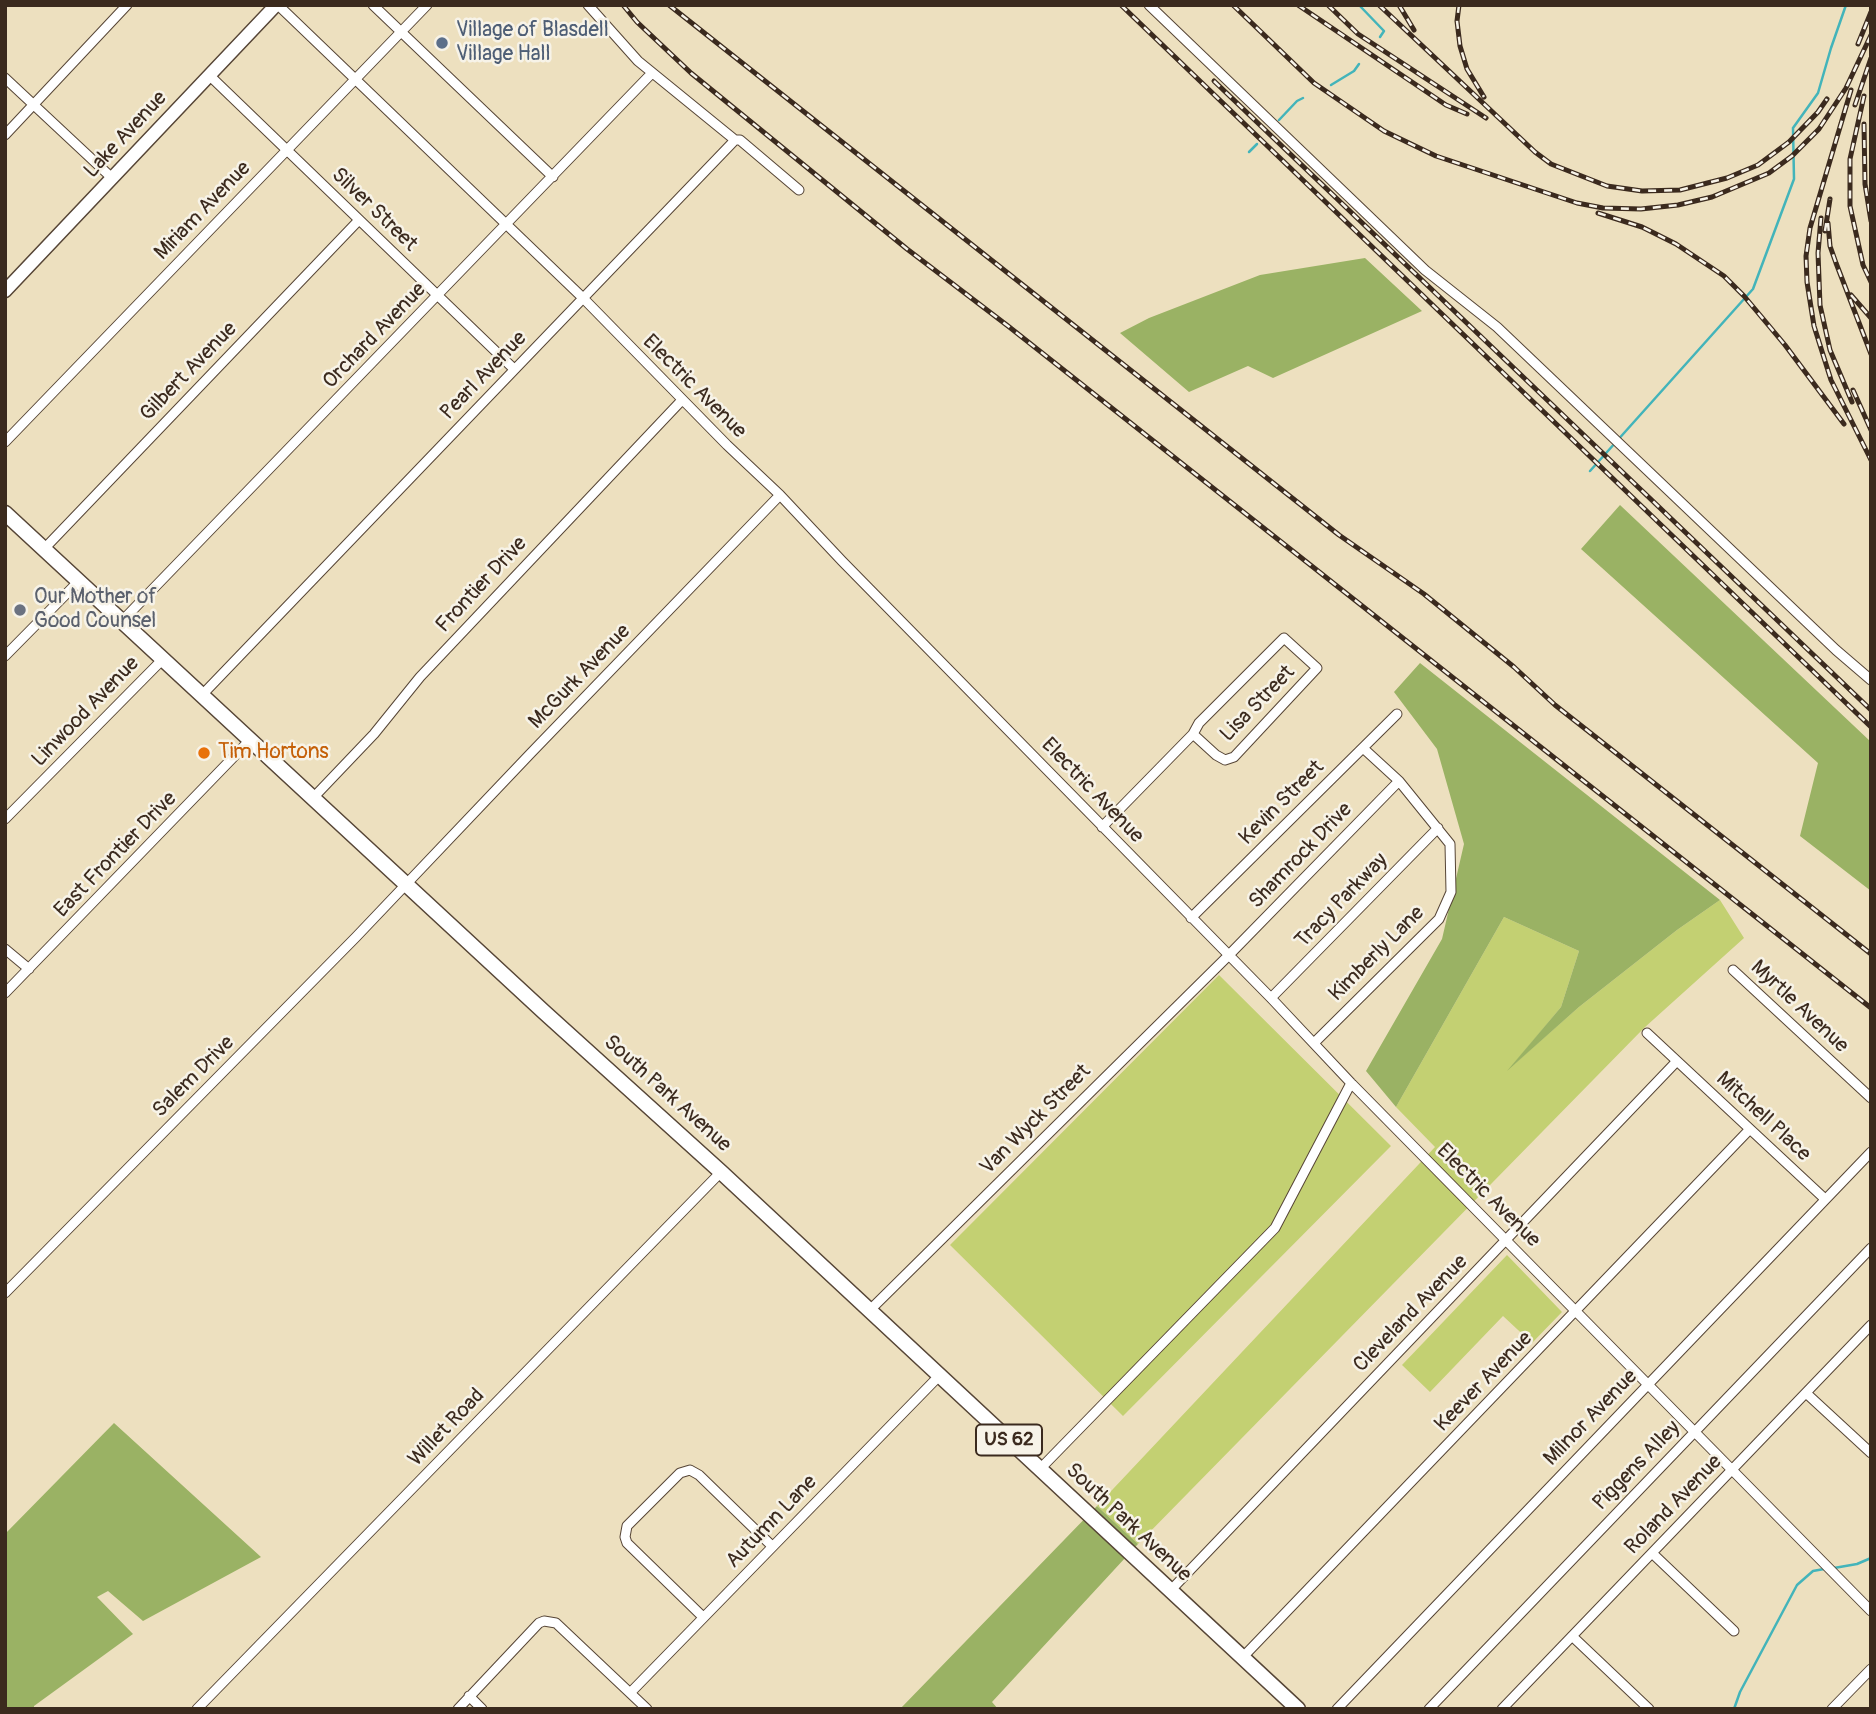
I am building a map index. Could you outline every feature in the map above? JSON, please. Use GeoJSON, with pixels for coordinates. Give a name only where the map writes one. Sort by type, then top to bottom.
{"type":"FeatureCollection","features":[{"type":"Feature","properties":{"kind":"main road","name":"South Park Avenue"},"geometry":{"type":"LineString","coordinates":[[5,513],[544,1012],[721,1172],[1297,1709]]}},
{"type":"Feature","properties":{"kind":"street"},"geometry":{"type":"LineString","coordinates":[[5,135],[127,5]]}},
{"type":"Feature","properties":{"kind":"street","name":"Lake Avenue"},"geometry":{"type":"LineString","coordinates":[[5,291],[277,5]]}},
{"type":"Feature","properties":{"kind":"street","name":"Electric Avenue"},"geometry":{"type":"LineString","coordinates":[[277,5],[583,298],[682,400],[780,495],[1351,1083],[1871,1611]]}},
{"type":"Feature","properties":{"kind":"street"},"geometry":{"type":"LineString","coordinates":[[373,5],[553,177]]}},
{"type":"Feature","properties":{"kind":"street","name":"Miriam Avenue"},"geometry":{"type":"LineString","coordinates":[[5,442],[427,5]]}},
{"type":"Feature","properties":{"kind":"street"},"geometry":{"type":"LineString","coordinates":[[588,5],[613,36],[652,74],[735,140],[740,140],[799,190]]}},
{"type":"Feature","properties":{"kind":"street"},"geometry":{"type":"LineString","coordinates":[[1149,5],[1425,270],[1497,327],[1836,650],[1871,680]]}},
{"type":"Feature","properties":{"kind":"street","name":"Orchard Avenue"},"geometry":{"type":"LineString","coordinates":[[122,621],[652,74]]}},
{"type":"Feature","properties":{"kind":"street","name":"Silver Street"},"geometry":{"type":"LineString","coordinates":[[209,75],[514,369]]}},
{"type":"Feature","properties":{"kind":"street"},"geometry":{"type":"LineString","coordinates":[[5,78],[112,178]]}},
{"type":"Feature","properties":{"kind":"street","name":"Pearl Avenue"},"geometry":{"type":"LineString","coordinates":[[202,695],[735,140]]}},
{"type":"Feature","properties":{"kind":"street","name":"Gilbert Avenue"},"geometry":{"type":"LineString","coordinates":[[44,549],[359,220]]}},
{"type":"Feature","properties":{"kind":"street","name":"Frontier Drive"},"geometry":{"type":"LineString","coordinates":[[313,798],[374,734],[420,677],[682,400]]}},
{"type":"Feature","properties":{"kind":"street","name":"McGurk Avenue"},"geometry":{"type":"LineString","coordinates":[[406,884],[780,495]]}},
{"type":"Feature","properties":{"kind":"street"},"geometry":{"type":"LineString","coordinates":[[5,656],[79,581]]}},
{"type":"Feature","properties":{"kind":"street","name":"Lisa Street"},"geometry":{"type":"LineString","coordinates":[[1284,638],[1317,668],[1234,757],[1225,760],[1216,755],[1193,734],[1199,723],[1284,638]]}},
{"type":"Feature","properties":{"kind":"street","name":"Linwood Avenue"},"geometry":{"type":"LineString","coordinates":[[5,819],[163,659]]}},
{"type":"Feature","properties":{"kind":"street","name":"Kevin Street"},"geometry":{"type":"LineString","coordinates":[[1192,918],[1397,714]]}},
{"type":"Feature","properties":{"kind":"street"},"geometry":{"type":"LineString","coordinates":[[1102,827],[1193,734]]}},
{"type":"Feature","properties":{"kind":"street","name":"East Frontier Drive"},"geometry":{"type":"LineString","coordinates":[[5,993],[250,740]]}},
{"type":"Feature","properties":{"kind":"street","name":"Kimberly Lane"},"geometry":{"type":"LineString","coordinates":[[1314,1043],[1439,919],[1451,892],[1450,844],[1399,780],[1363,748]]}},
{"type":"Feature","properties":{"kind":"street","name":"Shamrock Drive"},"geometry":{"type":"LineString","coordinates":[[1228,956],[1399,780]]}},
{"type":"Feature","properties":{"kind":"street","name":"Tracy Parkway"},"geometry":{"type":"LineString","coordinates":[[1271,998],[1438,828]]}},
{"type":"Feature","properties":{"kind":"street","name":"Salem Drive"},"geometry":{"type":"LineString","coordinates":[[5,1293],[406,884]]}},
{"type":"Feature","properties":{"kind":"street"},"geometry":{"type":"LineString","coordinates":[[5,949],[29,969]]}},
{"type":"Feature","properties":{"kind":"street","name":"Van Wyck Street"},"geometry":{"type":"LineString","coordinates":[[870,1310],[1228,956]]}},
{"type":"Feature","properties":{"kind":"street","name":"Myrtle Avenue"},"geometry":{"type":"LineString","coordinates":[[1733,970],[1871,1098]]}},
{"type":"Feature","properties":{"kind":"street","name":"Mitchell Place"},"geometry":{"type":"LineString","coordinates":[[1647,1033],[1825,1199]]}},
{"type":"Feature","properties":{"kind":"street","name":"Cleveland Avenue"},"geometry":{"type":"LineString","coordinates":[[1170,1591],[1677,1061]]}},
{"type":"Feature","properties":{"kind":"street"},"geometry":{"type":"LineString","coordinates":[[1040,1469],[1275,1228],[1351,1083]]}},
{"type":"Feature","properties":{"kind":"street","name":"Keever Avenue"},"geometry":{"type":"LineString","coordinates":[[1242,1658],[1750,1129]]}},
{"type":"Feature","properties":{"kind":"street","name":"Milnor Avenue"},"geometry":{"type":"LineString","coordinates":[[1336,1709],[1870,1154]]}},
{"type":"Feature","properties":{"kind":"street","name":"Willet Road"},"geometry":{"type":"LineString","coordinates":[[197,1709],[721,1172]]}},
{"type":"Feature","properties":{"kind":"street","name":"Piggens Alley"},"geometry":{"type":"LineString","coordinates":[[1429,1709],[1871,1248]]}},
{"type":"Feature","properties":{"kind":"street","name":"Roland Avenue"},"geometry":{"type":"LineString","coordinates":[[1502,1709],[1871,1325]]}},
{"type":"Feature","properties":{"kind":"street","name":"Autumn Lane"},"geometry":{"type":"LineString","coordinates":[[630,1693],[940,1376]]}},
{"type":"Feature","properties":{"kind":"street"},"geometry":{"type":"LineString","coordinates":[[1806,1393],[1871,1453]]}},
{"type":"Feature","properties":{"kind":"street"},"geometry":{"type":"LineString","coordinates":[[703,1617],[627,1543],[627,1526],[680,1473],[690,1471],[699,1475],[772,1546]]}},
{"type":"Feature","properties":{"kind":"street"},"geometry":{"type":"LineString","coordinates":[[1652,1553],[1734,1631]]}},
{"type":"Feature","properties":{"kind":"street"},"geometry":{"type":"LineString","coordinates":[[458,1709],[539,1623],[544,1621],[556,1623],[647,1709]]}},
{"type":"Feature","properties":{"kind":"street"},"geometry":{"type":"LineString","coordinates":[[1572,1636],[1649,1709]]}},
{"type":"Feature","properties":{"kind":"street"},"geometry":{"type":"LineString","coordinates":[[1832,1709],[1871,1669]]}},
{"type":"Feature","properties":{"kind":"street"},"geometry":{"type":"LineString","coordinates":[[469,1696],[482,1709]]}},
{"type":"Feature","properties":{"kind":"green space"},"geometry":{"type":"Polygon","coordinates":[[[1365,258],[1422,311],[1273,378],[1248,366],[1189,392],[1120,333],[1149,318],[1260,275],[1365,258]]]}},
{"type":"Feature","properties":{"kind":"green space"},"geometry":{"type":"Polygon","coordinates":[[[1620,505],[1871,742],[1871,891],[1800,836],[1818,763],[1581,549],[1620,505]]]}},
{"type":"Feature","properties":{"kind":"green space"},"geometry":{"type":"Polygon","coordinates":[[[1420,663],[1720,900],[1579,1007],[1507,1071],[1561,1007],[1579,951],[1504,917],[1396,1107],[1366,1071],[1442,939],[1464,844],[1437,749],[1394,692],[1420,663]]]}},
{"type":"Feature","properties":{"kind":"green space"},"geometry":{"type":"Polygon","coordinates":[[[1720,900],[1744,938],[1644,1028],[1138,1544],[1097,1506],[1435,1147],[1396,1107],[1504,917],[1579,951],[1561,1007],[1512,1066],[1579,1007],[1720,900]]]}},
{"type":"Feature","properties":{"kind":"green space"},"geometry":{"type":"Polygon","coordinates":[[[1219,975],[1391,1146],[1123,1416],[950,1245],[1219,975]]]}},
{"type":"Feature","properties":{"kind":"green space"},"geometry":{"type":"Polygon","coordinates":[[[1507,1255],[1562,1312],[1532,1343],[1503,1316],[1430,1392],[1402,1365],[1507,1255]]]}},
{"type":"Feature","properties":{"kind":"green space"},"geometry":{"type":"Polygon","coordinates":[[[114,1423],[261,1557],[143,1621],[108,1591],[97,1597],[133,1634],[34,1706],[34,1709],[5,1709],[5,1534],[114,1423]]]}},
{"type":"Feature","properties":{"kind":"green space"},"geometry":{"type":"Polygon","coordinates":[[[1097,1506],[1138,1544],[992,1702],[998,1709],[900,1709],[1097,1506]]]}},
{"type":"Feature","properties":{"kind":"waterway"},"geometry":{"type":"LineString","coordinates":[[1359,5],[1384,31],[1380,37]]}},
{"type":"Feature","properties":{"kind":"waterway"},"geometry":{"type":"LineString","coordinates":[[1590,471],[1753,289],[1794,179],[1793,128],[1818,93],[1846,5]]}},
{"type":"Feature","properties":{"kind":"waterway"},"geometry":{"type":"LineString","coordinates":[[1331,85],[1354,71],[1359,64]]}},
{"type":"Feature","properties":{"kind":"waterway"},"geometry":{"type":"LineString","coordinates":[[1279,120],[1303,98]]}},
{"type":"Feature","properties":{"kind":"waterway"},"geometry":{"type":"LineString","coordinates":[[1249,152],[1257,144]]}},
{"type":"Feature","properties":{"kind":"waterway"},"geometry":{"type":"LineString","coordinates":[[1834,1568],[1857,1564],[1871,1558]]}},
{"type":"Feature","properties":{"kind":"waterway"},"geometry":{"type":"LineString","coordinates":[[1734,1709],[1740,1692],[1797,1585],[1813,1571],[1824,1569]]}},
{"type":"Feature","properties":{"kind":"railway"},"geometry":{"type":"LineString","coordinates":[[623,5],[637,22],[691,73],[907,249],[1871,1008]]}},
{"type":"Feature","properties":{"kind":"railway"},"geometry":{"type":"LineString","coordinates":[[669,5],[1339,535],[1424,594],[1514,667],[1555,705],[1871,954]]}},
{"type":"Feature","properties":{"kind":"railway"},"geometry":{"type":"LineString","coordinates":[[1121,5],[1871,727]]}},
{"type":"Feature","properties":{"kind":"railway"},"geometry":{"type":"LineString","coordinates":[[1233,5],[1314,83],[1384,131],[1436,156],[1577,203],[1603,208],[1641,209],[1678,205],[1712,197],[1769,173],[1792,156],[1819,129],[1846,88],[1871,35]]}},
{"type":"Feature","properties":{"kind":"railway"},"geometry":{"type":"LineString","coordinates":[[1298,5],[1446,105],[1467,114]]}},
{"type":"Feature","properties":{"kind":"railway"},"geometry":{"type":"LineString","coordinates":[[1328,5],[1358,34],[1486,118]]}},
{"type":"Feature","properties":{"kind":"railway"},"geometry":{"type":"LineString","coordinates":[[1379,5],[1535,152],[1551,164],[1607,186],[1642,191],[1680,190],[1727,178],[1758,165],[1789,142],[1827,99]]}},
{"type":"Feature","properties":{"kind":"railway"},"geometry":{"type":"LineString","coordinates":[[1399,5],[1414,30]]}},
{"type":"Feature","properties":{"kind":"railway"},"geometry":{"type":"LineString","coordinates":[[1459,5],[1457,21],[1460,46],[1467,69],[1484,97]]}},
{"type":"Feature","properties":{"kind":"railway"},"geometry":{"type":"LineString","coordinates":[[1858,44],[1871,12]]}},
{"type":"Feature","properties":{"kind":"railway"},"geometry":{"type":"LineString","coordinates":[[1855,105],[1871,58]]}},
{"type":"Feature","properties":{"kind":"railway"},"geometry":{"type":"LineString","coordinates":[[1214,81],[1871,710]]}},
{"type":"Feature","properties":{"kind":"railway"},"geometry":{"type":"LineString","coordinates":[[1851,90],[1810,228],[1806,256],[1807,282],[1814,326],[1831,380],[1871,460]]}},
{"type":"Feature","properties":{"kind":"railway"},"geometry":{"type":"LineString","coordinates":[[1864,96],[1850,159],[1850,206],[1863,265],[1871,282]]}},
{"type":"Feature","properties":{"kind":"railway"},"geometry":{"type":"LineString","coordinates":[[1864,124],[1865,184],[1871,221]]}},
{"type":"Feature","properties":{"kind":"railway"},"geometry":{"type":"LineString","coordinates":[[1825,231],[1830,199]]}},
{"type":"Feature","properties":{"kind":"railway"},"geometry":{"type":"LineString","coordinates":[[1598,213],[1642,227],[1676,244],[1724,276],[1785,345],[1844,424]]}},
{"type":"Feature","properties":{"kind":"railway"},"geometry":{"type":"LineString","coordinates":[[1821,218],[1818,253],[1820,305],[1830,350],[1852,402]]}},
{"type":"Feature","properties":{"kind":"railway"},"geometry":{"type":"LineString","coordinates":[[1828,223],[1830,246],[1871,354]]}},
{"type":"Feature","properties":{"kind":"railway"},"geometry":{"type":"LineString","coordinates":[[1851,295],[1871,318]]}},
{"type":"Feature","properties":{"kind":"railway"},"geometry":{"type":"LineString","coordinates":[[1853,390],[1871,430]]}},
{"type":"Feature","properties":{"kind":"place","name":"Village of Blasdell Village Hall"},"geometry":{"type":"Point","coordinates":[442,43]}},
{"type":"Feature","properties":{"kind":"place","name":"Our Mother of Good Counsel"},"geometry":{"type":"Point","coordinates":[20,610]}},
{"type":"Feature","properties":{"kind":"place","name":"Tim Hortons"},"geometry":{"type":"Point","coordinates":[204,753]}}]}
